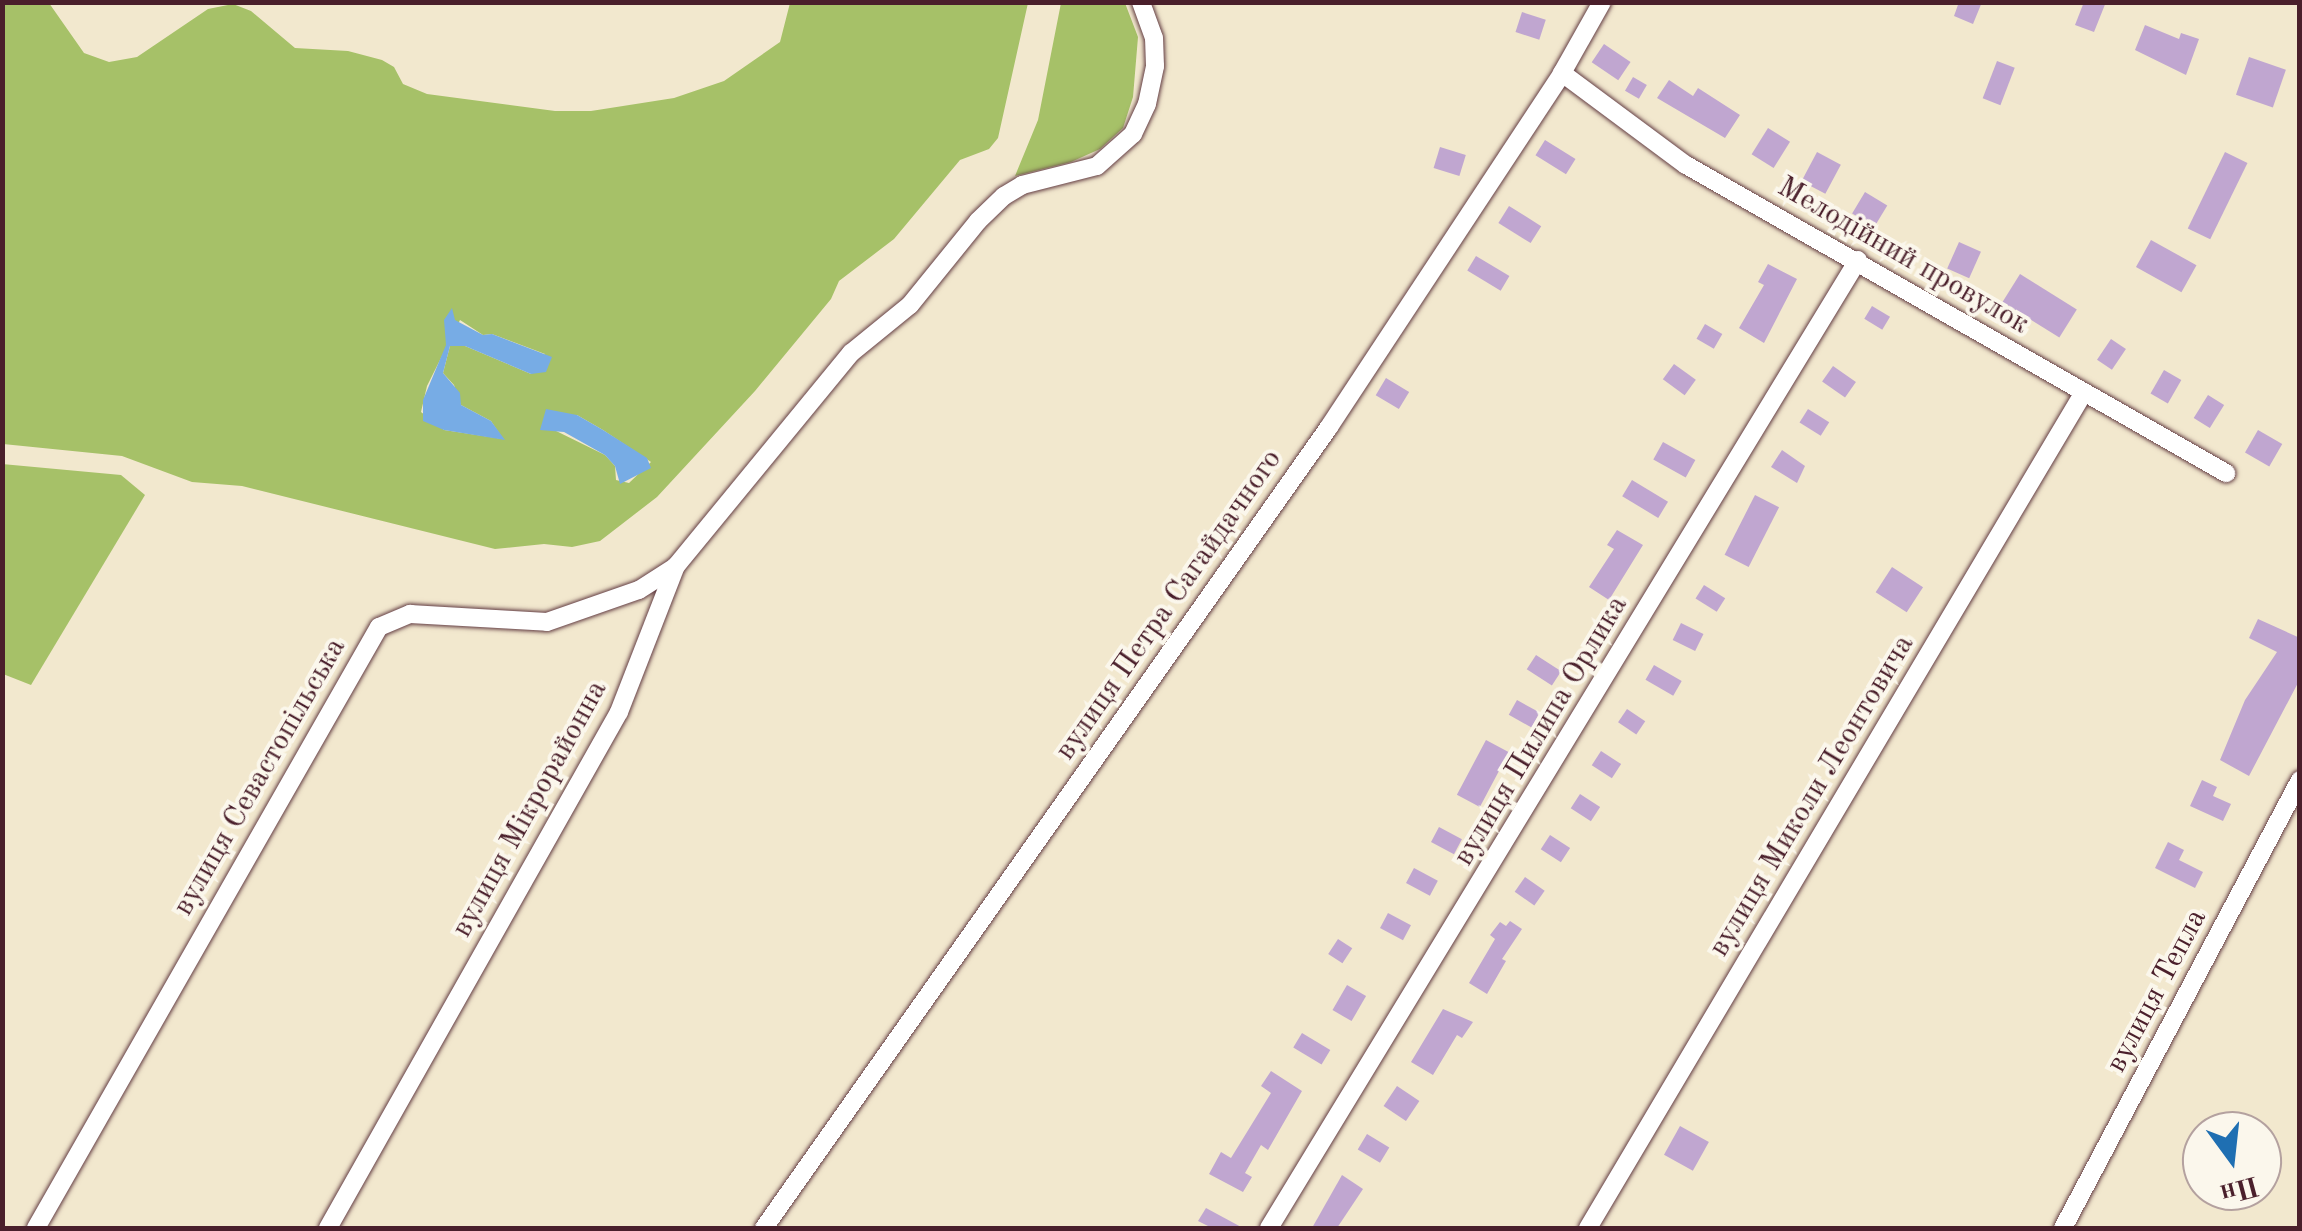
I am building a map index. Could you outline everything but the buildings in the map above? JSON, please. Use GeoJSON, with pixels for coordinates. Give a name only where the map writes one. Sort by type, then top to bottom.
{"type":"FeatureCollection","features":[{"type":"Feature","properties":{"kind":"street","name":"вулиця Мікрорайонна"},"geometry":{"type":"LineString","coordinates":[[328,1228],[619,712],[676,566],[851,352],[910,306],[991,209],[1022,185],[1096,166],[1133,134],[1148,104],[1154,66],[1154,38],[1141,2]]}},
{"type":"Feature","properties":{"kind":"street","name":"вулиця Петра Сагайдачного"},"geometry":{"type":"LineString","coordinates":[[764,1228],[1329,427],[1562,74],[1602,2]]}},
{"type":"Feature","properties":{"kind":"street","name":"Мелодійний провулок"},"geometry":{"type":"LineString","coordinates":[[1562,74],[1686,165],[2226,473]]}},
{"type":"Feature","properties":{"kind":"street","name":"вулиця Пилипа Орлика"},"geometry":{"type":"LineString","coordinates":[[1269,1228],[1858,260]]}},
{"type":"Feature","properties":{"kind":"street","name":"вулиця Миколи Леонтовича"},"geometry":{"type":"LineString","coordinates":[[1588,1228],[2084,392]]}},
{"type":"Feature","properties":{"kind":"street","name":"вулиця Севастопільська"},"geometry":{"type":"LineString","coordinates":[[36,1228],[378,627],[410,614],[547,622],[639,590],[676,566]]}},
{"type":"Feature","properties":{"kind":"street","name":"вулиця Тепла"},"geometry":{"type":"LineString","coordinates":[[2062,1228],[2300,780]]}},
{"type":"Feature","properties":{"kind":"green space"},"geometry":{"type":"Polygon","coordinates":[[[2,3],[49,3],[84,53],[109,62],[137,57],[208,9],[233,4],[251,11],[295,48],[348,51],[382,60],[394,67],[403,84],[427,94],[555,111],[591,111],[674,98],[724,81],[780,42],[790,3],[1028,3],[998,138],[989,149],[960,160],[894,239],[839,281],[831,299],[755,391],[657,497],[600,541],[572,547],[544,544],[495,549],[242,486],[192,482],[122,456],[3,444],[2,3]],[[460,320],[427,386],[421,412],[444,430],[503,439],[491,421],[461,405],[454,385],[443,373],[450,346],[465,346],[531,374],[545,354],[492,334],[483,335],[460,320]],[[577,415],[548,427],[605,455],[615,466],[616,480],[629,483],[651,462],[603,430],[577,415]]]}},
{"type":"Feature","properties":{"kind":"green space"},"geometry":{"type":"Polygon","coordinates":[[[1061,3],[1125,3],[1138,37],[1133,97],[1123,128],[1100,149],[1071,162],[1015,176],[1038,120],[1061,3]]]}},
{"type":"Feature","properties":{"kind":"green space"},"geometry":{"type":"Polygon","coordinates":[[[2,464],[121,475],[145,495],[31,685],[3,674],[2,464]]]}},
{"type":"Feature","properties":{"kind":"water"},"geometry":{"type":"Polygon","coordinates":[[[452,308],[455,320],[483,335],[492,334],[552,357],[546,372],[531,374],[465,346],[450,346],[443,373],[460,393],[461,405],[491,421],[505,440],[444,430],[423,421],[423,400],[446,345],[444,320],[452,308]]]}},
{"type":"Feature","properties":{"kind":"water"},"geometry":{"type":"Polygon","coordinates":[[[546,409],[577,415],[647,458],[651,468],[620,484],[615,466],[605,455],[564,432],[540,430],[546,409]]]}}]}
